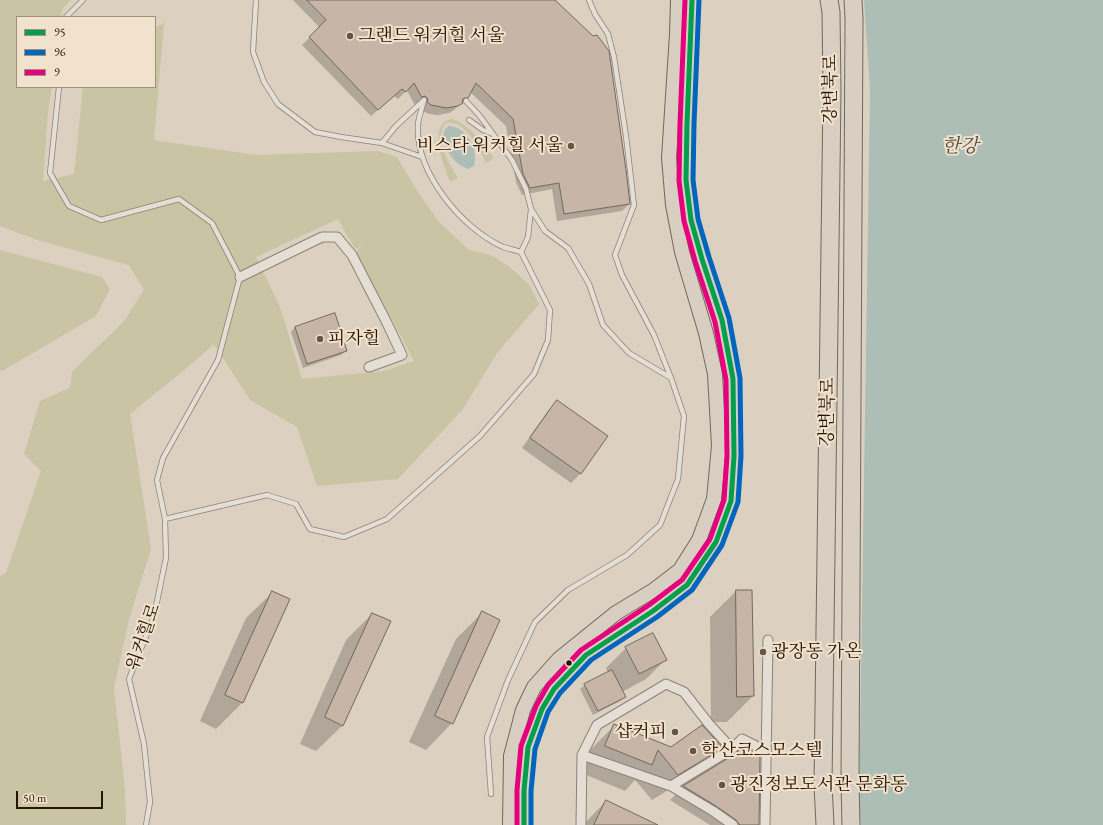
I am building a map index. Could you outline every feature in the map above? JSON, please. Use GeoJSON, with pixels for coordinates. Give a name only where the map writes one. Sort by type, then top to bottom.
{"type":"FeatureCollection","features":[{"type":"Feature","properties":{"kind":"highway","name":"강변북로"},"geometry":{"type":"LineString","coordinates":[[825,825],[823,785],[832,92],[830,0]]}},
{"type":"Feature","properties":{"kind":"highway","name":"강변북로"},"geometry":{"type":"LineString","coordinates":[[851,825],[853,0]]}},
{"type":"Feature","properties":{"kind":"main road"},"geometry":{"type":"LineString","coordinates":[[510,825],[511,756],[523,710],[534,687],[559,659],[616,613],[654,590],[680,570],[699,540],[714,499],[719,446],[715,374],[706,333],[683,256],[673,205],[669,158],[678,0]]}},
{"type":"Feature","properties":{"kind":"main road"},"geometry":{"type":"LineString","coordinates":[[524,825],[524,791],[528,747],[542,709],[554,689],[586,655],[653,611],[686,585],[716,542],[731,501],[734,456],[734,379],[722,320],[691,220],[686,180],[692,0]]}},
{"type":"Feature","properties":{"kind":"street"},"geometry":{"type":"LineString","coordinates":[[240,277],[322,237],[337,236],[352,255],[402,355],[369,367]]}},
{"type":"Feature","properties":{"kind":"street"},"geometry":{"type":"LineString","coordinates":[[765,825],[768,640]]}},
{"type":"Feature","properties":{"kind":"street"},"geometry":{"type":"LineString","coordinates":[[581,825],[582,755],[597,725],[666,684],[684,692],[709,724],[732,749]]}},
{"type":"Feature","properties":{"kind":"street"},"geometry":{"type":"LineString","coordinates":[[672,786],[732,749],[742,739],[766,751]]}},
{"type":"Feature","properties":{"kind":"street"},"geometry":{"type":"LineString","coordinates":[[582,755],[672,786],[713,810],[733,825]]}},
{"type":"Feature","properties":{"kind":"lane"},"geometry":{"type":"LineString","coordinates":[[67,16],[83,0]]}},
{"type":"Feature","properties":{"kind":"lane"},"geometry":{"type":"LineString","coordinates":[[256,0],[253,52],[264,82],[278,104],[315,132],[382,143],[422,157]]}},
{"type":"Feature","properties":{"kind":"lane"},"geometry":{"type":"LineString","coordinates":[[491,794],[487,737],[508,680],[534,622],[568,590],[626,555],[660,526],[678,479],[684,416],[654,335],[622,275],[615,255],[634,205],[626,136],[614,56],[608,34],[595,14],[589,0]]}},
{"type":"Feature","properties":{"kind":"lane"},"geometry":{"type":"LineString","coordinates":[[58,88],[50,173],[69,206],[101,220],[179,199],[212,223],[240,277]]}},
{"type":"Feature","properties":{"kind":"lane"},"geometry":{"type":"LineString","coordinates":[[165,519],[267,495],[296,504],[310,529],[344,537],[387,519],[480,436],[534,374],[548,340],[550,310],[521,252],[504,247],[474,230],[438,189],[422,157],[418,135],[418,123],[424,100],[396,126],[382,143]]}},
{"type":"Feature","properties":{"kind":"lane"},"geometry":{"type":"LineString","coordinates":[[466,101],[479,114],[512,160],[526,189],[531,209],[545,231],[568,248],[589,284],[603,325],[629,353],[671,378]]}},
{"type":"Feature","properties":{"kind":"lane"},"geometry":{"type":"LineString","coordinates":[[469,120],[483,130],[493,134]]}},
{"type":"Feature","properties":{"kind":"lane"},"geometry":{"type":"LineString","coordinates":[[521,252],[528,237],[531,209]]}},
{"type":"Feature","properties":{"kind":"lane","name":"워커힐로"},"geometry":{"type":"LineString","coordinates":[[146,825],[150,802],[144,744],[129,679],[154,616],[166,558],[165,519],[157,480],[163,458],[218,360],[240,277]]}},
{"type":"Feature","properties":{"kind":"shaded area"},"geometry":{"type":"Polygon","coordinates":[[[0,0],[71,0],[62,9],[61,16],[16,16],[16,88],[52,88],[48,112],[43,181],[74,174],[83,88],[156,88],[156,27],[164,23],[154,140],[255,155],[378,151],[397,157],[419,194],[440,223],[469,250],[491,255],[510,267],[530,286],[539,304],[497,353],[463,409],[398,479],[317,486],[297,427],[250,400],[214,344],[130,414],[151,549],[129,619],[114,688],[125,789],[126,825],[0,825],[0,576],[6,573],[41,471],[24,454],[40,401],[70,388],[72,372],[124,321],[144,290],[129,265],[40,241],[0,226],[0,0]],[[338,219],[256,257],[280,307],[302,379],[384,371],[414,361],[384,304],[355,254],[365,240],[356,250],[338,219]]]}},
{"type":"Feature","properties":{"kind":"shaded area"},"geometry":{"type":"Polygon","coordinates":[[[451,119],[464,125],[470,130],[494,158],[486,163],[476,143],[465,130],[453,123],[446,123],[442,130],[442,144],[447,158],[458,178],[450,182],[439,147],[438,138],[440,129],[444,123],[451,119]]]}},
{"type":"Feature","properties":{"kind":"shaded area"},"geometry":{"type":"Polygon","coordinates":[[[0,250],[102,277],[110,289],[96,316],[2,371],[0,370],[0,250]]]}},
{"type":"Feature","properties":{"kind":"water","name":"한강"},"geometry":{"type":"Polygon","coordinates":[[[814,0],[1103,0],[1103,825],[823,825],[823,351],[818,52],[814,0]]]}},
{"type":"Feature","properties":{"kind":"water"},"geometry":{"type":"Polygon","coordinates":[[[448,126],[460,130],[470,140],[475,153],[474,166],[468,169],[458,164],[446,149],[443,137],[448,126]]]}},
{"type":"Feature","properties":{"kind":"pier"},"geometry":{"type":"Polygon","coordinates":[[[812,0],[864,0],[870,90],[859,805],[861,825],[821,825],[820,247],[816,152],[816,52],[812,0]]]}},
{"type":"Feature","properties":{"kind":"building"},"geometry":{"type":"Polygon","coordinates":[[[307,0],[555,0],[593,36],[597,35],[609,51],[630,204],[564,214],[559,183],[530,188],[523,174],[513,119],[476,83],[468,98],[464,98],[462,100],[463,103],[458,106],[446,108],[431,105],[427,102],[428,99],[425,96],[421,96],[414,83],[406,92],[402,89],[378,110],[309,37],[326,20],[307,0]]]}},
{"type":"Feature","properties":{"kind":"building"},"geometry":{"type":"Polygon","coordinates":[[[335,313],[347,351],[307,364],[295,327],[335,313]]]}},
{"type":"Feature","properties":{"kind":"building"},"geometry":{"type":"Polygon","coordinates":[[[557,400],[608,436],[581,474],[530,438],[557,400]]]}},
{"type":"Feature","properties":{"kind":"building"},"geometry":{"type":"Polygon","coordinates":[[[736,590],[752,590],[754,696],[737,697],[736,590]]]}},
{"type":"Feature","properties":{"kind":"building"},"geometry":{"type":"Polygon","coordinates":[[[272,591],[290,599],[243,703],[225,695],[272,591]]]}},
{"type":"Feature","properties":{"kind":"building"},"geometry":{"type":"Polygon","coordinates":[[[482,611],[500,620],[453,724],[435,716],[482,611]]]}},
{"type":"Feature","properties":{"kind":"building"},"geometry":{"type":"Polygon","coordinates":[[[372,613],[391,621],[343,726],[325,717],[372,613]]]}},
{"type":"Feature","properties":{"kind":"building"},"geometry":{"type":"Polygon","coordinates":[[[653,633],[667,660],[639,674],[625,647],[653,633]]]}},
{"type":"Feature","properties":{"kind":"building"},"geometry":{"type":"Polygon","coordinates":[[[612,670],[626,697],[598,711],[584,684],[612,670]]]}},
{"type":"Feature","properties":{"kind":"building"},"geometry":{"type":"Polygon","coordinates":[[[614,724],[671,747],[702,725],[723,748],[678,775],[658,750],[652,765],[605,746],[614,724]]]}},
{"type":"Feature","properties":{"kind":"building","name":"광진정보도서관 문화동"},"geometry":{"type":"Polygon","coordinates":[[[743,746],[760,755],[759,825],[740,825],[736,820],[716,806],[683,786],[735,754],[743,746]]]}},
{"type":"Feature","properties":{"kind":"building"},"geometry":{"type":"Polygon","coordinates":[[[606,800],[658,825],[594,825],[606,800]]]}},
{"type":"Feature","properties":{"kind":"transit line","name":"9"},"geometry":{"type":"LineString","coordinates":[[517,825],[517,790],[521,746],[536,706],[548,685],[581,650],[649,605],[682,580],[710,539],[724,500],[727,456],[726,380],[715,322],[695,261],[684,221],[679,181],[685,0]]}},
{"type":"Feature","properties":{"kind":"transit line","name":"95"},"geometry":{"type":"LineString","coordinates":[[524,825],[524,791],[528,747],[542,709],[554,689],[586,655],[653,611],[687,585],[716,542],[731,501],[734,456],[733,379],[722,320],[691,220],[686,180],[692,0]]}},
{"type":"Feature","properties":{"kind":"transit line","name":"96"},"geometry":{"type":"LineString","coordinates":[[531,825],[531,791],[535,749],[548,712],[560,693],[591,660],[657,617],[692,590],[722,545],[738,502],[741,456],[740,378],[729,318],[698,219],[693,180],[699,0]]}},
{"type":"Feature","properties":{"kind":"place","name":"그랜드 워커힐 서울"},"geometry":{"type":"Point","coordinates":[350,36]}},
{"type":"Feature","properties":{"kind":"place","name":"비스타 워커힐 서울"},"geometry":{"type":"Point","coordinates":[571,146]}},
{"type":"Feature","properties":{"kind":"place","name":"피자힐"},"geometry":{"type":"Point","coordinates":[320,339]}},
{"type":"Feature","properties":{"kind":"place","name":"광장동 가온"},"geometry":{"type":"Point","coordinates":[763,652]}},
{"type":"Feature","properties":{"kind":"place","name":"샵커피"},"geometry":{"type":"Point","coordinates":[675,732]}},
{"type":"Feature","properties":{"kind":"place","name":"학산코스모스텔"},"geometry":{"type":"Point","coordinates":[693,751]}},
{"type":"Feature","properties":{"kind":"place","name":"광진정보도서관 문화동"},"geometry":{"type":"Point","coordinates":[722,785]}}]}
